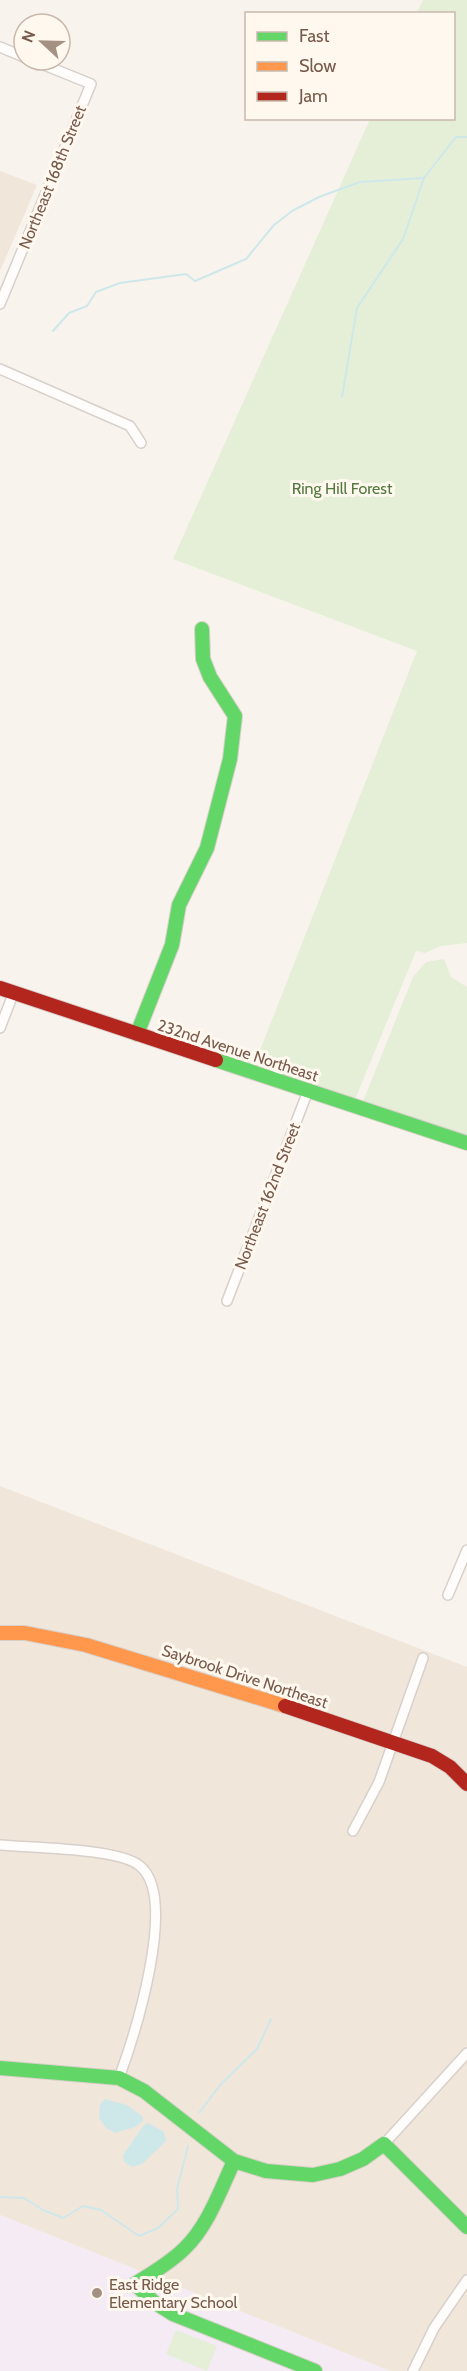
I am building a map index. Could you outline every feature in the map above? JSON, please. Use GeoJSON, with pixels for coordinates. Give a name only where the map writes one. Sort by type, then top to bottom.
{"type":"FeatureCollection","features":[{"type":"Feature","properties":{"kind":"street","name":"Northeast 168th Street"},"geometry":{"type":"LineString","coordinates":[[0,304],[91,84],[62,72]]}},
{"type":"Feature","properties":{"kind":"street"},"geometry":{"type":"LineString","coordinates":[[0,369],[130,426],[141,443]]}},
{"type":"Feature","properties":{"kind":"street"},"geometry":{"type":"LineString","coordinates":[[137,1034],[172,945],[184,894],[207,848],[214,811],[230,759],[235,716],[210,676],[203,659],[202,629]]}},
{"type":"Feature","properties":{"kind":"street"},"geometry":{"type":"LineString","coordinates":[[0,1028],[7,990]]}},
{"type":"Feature","properties":{"kind":"street","name":"232nd Avenue Northeast"},"geometry":{"type":"LineString","coordinates":[[7,990],[137,1034],[278,1074],[309,1091],[467,1143]]}},
{"type":"Feature","properties":{"kind":"street","name":"Northeast 162nd Street"},"geometry":{"type":"LineString","coordinates":[[227,1301],[309,1091]]}},
{"type":"Feature","properties":{"kind":"street"},"geometry":{"type":"LineString","coordinates":[[448,1595],[467,1550]]}},
{"type":"Feature","properties":{"kind":"street","name":"Saybrook Drive Northeast"},"geometry":{"type":"LineString","coordinates":[[0,1633],[25,1634],[96,1648],[256,1697],[432,1756],[450,1767],[467,1784]]}},
{"type":"Feature","properties":{"kind":"street"},"geometry":{"type":"LineString","coordinates":[[353,1831],[380,1782],[423,1658]]}},
{"type":"Feature","properties":{"kind":"street"},"geometry":{"type":"LineString","coordinates":[[0,1845],[112,1855],[140,1866],[148,1877],[153,1890],[154,1921],[145,1999],[119,2078]]}},
{"type":"Feature","properties":{"kind":"street"},"geometry":{"type":"LineString","coordinates":[[0,2068],[119,2078],[144,2091],[234,2161],[266,2171],[313,2175],[355,2163],[384,2144],[467,2053]]}},
{"type":"Feature","properties":{"kind":"street"},"geometry":{"type":"LineString","coordinates":[[384,2144],[467,2227]]}},
{"type":"Feature","properties":{"kind":"street"},"geometry":{"type":"LineString","coordinates":[[234,2161],[204,2220],[186,2247],[165,2265],[135,2284],[154,2302],[173,2314],[315,2371]]}},
{"type":"Feature","properties":{"kind":"street"},"geometry":{"type":"LineString","coordinates":[[413,2371],[434,2328],[467,2280]]}},
{"type":"Feature","properties":{"kind":"shaded area"},"geometry":{"type":"Polygon","coordinates":[[[0,171],[37,185],[0,271],[0,171]]]}},
{"type":"Feature","properties":{"kind":"shaded area"},"geometry":{"type":"Polygon","coordinates":[[[0,1486],[467,1667],[467,2371],[390,2371],[0,2215],[0,1486]]]}},
{"type":"Feature","properties":{"kind":"shaded area","name":"East Ridge Elementary School"},"geometry":{"type":"Polygon","coordinates":[[[0,2215],[390,2371],[0,2371],[0,2215]]]}},
{"type":"Feature","properties":{"kind":"green space","name":"Ring Hill Forest"},"geometry":{"type":"Polygon","coordinates":[[[423,0],[467,0],[467,943],[441,946],[425,953],[416,951],[354,1102],[253,1068],[417,651],[173,559],[370,120],[455,120],[455,12],[417,12],[423,0]]]}},
{"type":"Feature","properties":{"kind":"green space"},"geometry":{"type":"Polygon","coordinates":[[[444,959],[451,977],[467,987],[467,1135],[362,1104],[413,977],[426,962],[444,959]]]}},
{"type":"Feature","properties":{"kind":"green space"},"geometry":{"type":"Polygon","coordinates":[[[176,2330],[217,2346],[207,2371],[166,2354],[176,2330]]]}},
{"type":"Feature","properties":{"kind":"water"},"geometry":{"type":"Polygon","coordinates":[[[105,2099],[127,2105],[143,2117],[143,2121],[135,2127],[115,2133],[106,2128],[99,2118],[100,2105],[105,2099]]]}},
{"type":"Feature","properties":{"kind":"water"},"geometry":{"type":"Polygon","coordinates":[[[148,2123],[164,2132],[166,2141],[142,2164],[132,2167],[124,2162],[123,2155],[144,2125],[148,2123]]]}},
{"type":"Feature","properties":{"kind":"waterway"},"geometry":{"type":"LineString","coordinates":[[342,397],[357,308],[403,239],[424,178],[456,137],[467,137]]}},
{"type":"Feature","properties":{"kind":"waterway"},"geometry":{"type":"LineString","coordinates":[[53,331],[69,313],[87,306],[96,292],[120,283],[186,274],[195,281],[246,259],[274,225],[292,211],[319,197],[360,182],[424,178]]}},
{"type":"Feature","properties":{"kind":"waterway"},"geometry":{"type":"LineString","coordinates":[[199,2113],[221,2084],[257,2049],[271,2019]]}},
{"type":"Feature","properties":{"kind":"waterway"},"geometry":{"type":"LineString","coordinates":[[0,2197],[24,2198],[43,2210],[63,2218],[83,2206],[101,2210],[139,2236],[158,2228],[178,2209],[177,2189],[188,2146]]}},
{"type":"Feature","properties":{"kind":"traffic: fast"},"geometry":{"type":"LineString","coordinates":[[137,1034],[172,945],[179,905],[207,848],[230,759],[235,716],[210,677],[203,659],[202,629]]}},
{"type":"Feature","properties":{"kind":"traffic: fast"},"geometry":{"type":"LineString","coordinates":[[216,1060],[467,1143]]}},
{"type":"Feature","properties":{"kind":"traffic: fast"},"geometry":{"type":"LineString","coordinates":[[0,2068],[119,2078],[144,2091],[234,2161],[266,2171],[313,2175],[340,2169],[363,2159],[384,2144],[467,2227]]}},
{"type":"Feature","properties":{"kind":"traffic: fast"},"geometry":{"type":"LineString","coordinates":[[234,2161],[213,2208],[192,2240],[173,2259],[135,2284],[154,2302],[173,2314],[315,2371]]}},
{"type":"Feature","properties":{"kind":"traffic: slow"},"geometry":{"type":"LineString","coordinates":[[0,1633],[25,1633],[86,1645],[285,1706]]}},
{"type":"Feature","properties":{"kind":"traffic: jam"},"geometry":{"type":"LineString","coordinates":[[0,988],[216,1060]]}},
{"type":"Feature","properties":{"kind":"traffic: jam"},"geometry":{"type":"LineString","coordinates":[[285,1706],[432,1756],[450,1767],[467,1784]]}},
{"type":"Feature","properties":{"kind":"place","name":"East Ridge Elementary School"},"geometry":{"type":"Point","coordinates":[97,2293]}}]}
